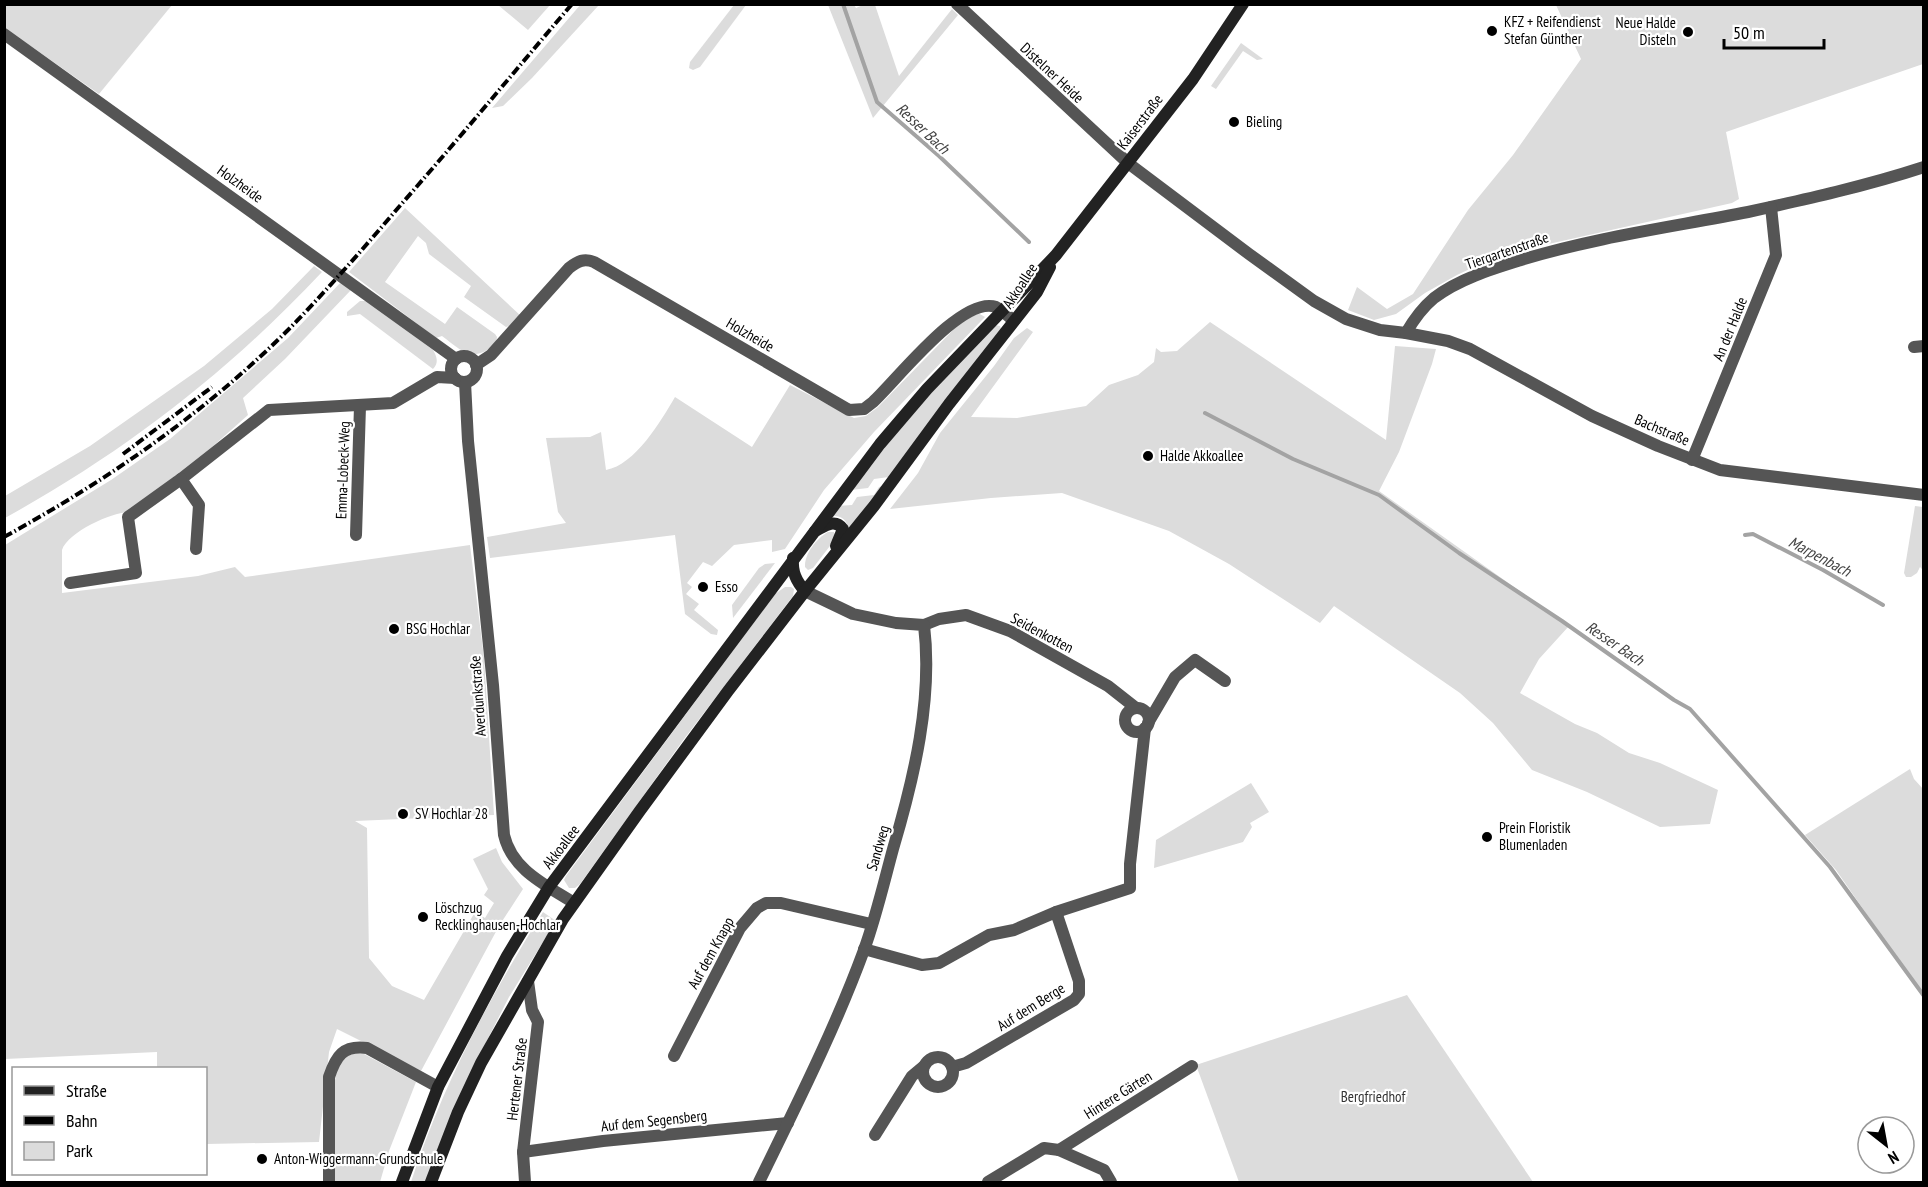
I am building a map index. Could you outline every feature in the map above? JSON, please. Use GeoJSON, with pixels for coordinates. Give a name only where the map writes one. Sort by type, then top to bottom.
{"type":"FeatureCollection","features":[{"type":"Feature","properties":{"kind":"main road","name":"Kaiserstraße"},"geometry":{"type":"LineString","coordinates":[[1056,255],[1193,79],[1244,4]]}},
{"type":"Feature","properties":{"kind":"main road","name":"Akkoallee"},"geometry":{"type":"LineString","coordinates":[[402,1182],[438,1087],[507,956],[549,887],[880,444],[927,389],[1056,255]]}},
{"type":"Feature","properties":{"kind":"main road","name":"Akkoallee"},"geometry":{"type":"LineString","coordinates":[[431,1182],[458,1113],[482,1063],[574,903],[639,812],[805,591],[874,506],[949,404],[1037,292],[1056,255]]}},
{"type":"Feature","properties":{"kind":"main road","name":"Akkoallee"},"geometry":{"type":"LineString","coordinates":[[812,533],[834,523],[839,524],[843,529],[824,568]]}},
{"type":"Feature","properties":{"kind":"main road"},"geometry":{"type":"LineString","coordinates":[[793,558],[792,566],[796,579],[805,591]]}},
{"type":"Feature","properties":{"kind":"street","name":"Distelner Heide"},"geometry":{"type":"LineString","coordinates":[[957,4],[1128,163]]}},
{"type":"Feature","properties":{"kind":"street","name":"Holzheide"},"geometry":{"type":"LineString","coordinates":[[4,34],[456,359],[468,357],[476,364]]}},
{"type":"Feature","properties":{"kind":"street"},"geometry":{"type":"LineString","coordinates":[[1128,163],[1314,301],[1346,319],[1380,330],[1406,333]]}},
{"type":"Feature","properties":{"kind":"street","name":"Tiergartenstraße"},"geometry":{"type":"LineString","coordinates":[[1406,333],[1419,312],[1435,297],[1488,270],[1613,236],[1771,207],[1843,191],[1923,167]]}},
{"type":"Feature","properties":{"kind":"street","name":"An der Halde"},"geometry":{"type":"LineString","coordinates":[[1692,460],[1776,255],[1771,207]]}},
{"type":"Feature","properties":{"kind":"street","name":"Holzheide"},"geometry":{"type":"LineString","coordinates":[[476,364],[491,355],[569,268],[580,260],[599,265],[849,410],[864,409],[873,402],[959,317],[972,309],[984,306],[995,307],[1002,311]]}},
{"type":"Feature","properties":{"kind":"street"},"geometry":{"type":"LineString","coordinates":[[1002,311],[1014,321]]}},
{"type":"Feature","properties":{"kind":"street","name":"Bachstraße"},"geometry":{"type":"LineString","coordinates":[[1406,333],[1448,341],[1470,349],[1592,416],[1720,470],[1923,495]]}},
{"type":"Feature","properties":{"kind":"street"},"geometry":{"type":"LineString","coordinates":[[456,359],[452,369],[460,380]]}},
{"type":"Feature","properties":{"kind":"street","name":"Holzheide"},"geometry":{"type":"LineString","coordinates":[[460,380],[475,376],[476,364]]}},
{"type":"Feature","properties":{"kind":"street","name":"Emma-Lobeck-Weg"},"geometry":{"type":"LineString","coordinates":[[70,583],[136,573],[128,517],[269,410],[393,403],[437,377],[460,380]]}},
{"type":"Feature","properties":{"kind":"street","name":"Averdunkstraße"},"geometry":{"type":"LineString","coordinates":[[460,380],[493,685],[504,835],[506,844],[516,862],[525,871],[574,903]]}},
{"type":"Feature","properties":{"kind":"street","name":"Emma-Lobeck-Weg"},"geometry":{"type":"LineString","coordinates":[[356,535],[360,406]]}},
{"type":"Feature","properties":{"kind":"street"},"geometry":{"type":"LineString","coordinates":[[181,479],[199,505],[196,549]]}},
{"type":"Feature","properties":{"kind":"street"},"geometry":{"type":"LineString","coordinates":[[805,591],[854,614],[896,623],[924,625]]}},
{"type":"Feature","properties":{"kind":"street","name":"Seidenkotten"},"geometry":{"type":"LineString","coordinates":[[924,625],[939,619],[966,615],[1010,631],[1108,686],[1136,708],[1146,712],[1149,717],[1147,725]]}},
{"type":"Feature","properties":{"kind":"street","name":"Sandweg"},"geometry":{"type":"LineString","coordinates":[[759,1182],[834,1021],[872,924],[909,794],[925,682],[927,648],[924,625]]}},
{"type":"Feature","properties":{"kind":"street"},"geometry":{"type":"LineString","coordinates":[[864,949],[922,964],[939,963],[989,935],[1014,930],[1056,912],[1130,888],[1130,864],[1147,725],[1175,677],[1195,660],[1226,681]]}},
{"type":"Feature","properties":{"kind":"street"},"geometry":{"type":"LineString","coordinates":[[1136,708],[1126,713],[1126,725],[1135,731],[1147,725]]}},
{"type":"Feature","properties":{"kind":"street","name":"Auf dem Knapp"},"geometry":{"type":"LineString","coordinates":[[674,1056],[740,928],[757,908],[766,903],[781,903],[872,924]]}},
{"type":"Feature","properties":{"kind":"street","name":"Auf dem Berge"},"geometry":{"type":"LineString","coordinates":[[952,1067],[966,1063],[993,1048],[1074,1000],[1079,994],[1079,981],[1056,912]]}},
{"type":"Feature","properties":{"kind":"street","name":"Hertener Straße"},"geometry":{"type":"LineString","coordinates":[[525,1182],[523,1152],[538,1022],[532,1010],[528,981]]}},
{"type":"Feature","properties":{"kind":"street"},"geometry":{"type":"LineString","coordinates":[[328,1182],[329,1077],[339,1054],[356,1046],[367,1048],[438,1087]]}},
{"type":"Feature","properties":{"kind":"street"},"geometry":{"type":"LineString","coordinates":[[875,1135],[912,1076],[928,1060],[942,1057],[952,1067],[953,1075],[949,1083],[942,1087],[933,1087],[926,1082],[923,1074],[924,1066]]}},
{"type":"Feature","properties":{"kind":"street","name":"Hintere Gärten"},"geometry":{"type":"LineString","coordinates":[[988,1182],[1044,1148],[1059,1150],[1192,1066]]}},
{"type":"Feature","properties":{"kind":"street","name":"Auf dem Segensberg"},"geometry":{"type":"LineString","coordinates":[[523,1152],[603,1141],[788,1123]]}},
{"type":"Feature","properties":{"kind":"street"},"geometry":{"type":"LineString","coordinates":[[1059,1150],[1104,1170],[1111,1182]]}},
{"type":"Feature","properties":{"kind":"green space"},"geometry":{"type":"Polygon","coordinates":[[[581,4],[599,5],[503,106],[492,108],[581,4]]]}},
{"type":"Feature","properties":{"kind":"green space"},"geometry":{"type":"Polygon","coordinates":[[[5,5],[172,5],[99,94],[5,28],[5,5]]]}},
{"type":"Feature","properties":{"kind":"green space"},"geometry":{"type":"Polygon","coordinates":[[[498,5],[550,5],[528,30],[498,5]]]}},
{"type":"Feature","properties":{"kind":"green space"},"geometry":{"type":"Polygon","coordinates":[[[734,5],[746,5],[700,67],[693,70],[689,68],[690,62],[734,5]]]}},
{"type":"Feature","properties":{"kind":"green space"},"geometry":{"type":"Polygon","coordinates":[[[828,5],[854,5],[856,8],[863,5],[875,5],[899,76],[952,9],[958,15],[873,118],[828,5]]]}},
{"type":"Feature","properties":{"kind":"green space"},"geometry":{"type":"Polygon","coordinates":[[[1556,5],[1923,5],[1923,64],[1726,132],[1739,199],[1732,203],[1499,255],[1425,293],[1396,314],[1374,320],[1348,310],[1357,287],[1387,309],[1413,294],[1468,210],[1513,155],[1581,59],[1556,5]]]}},
{"type":"Feature","properties":{"kind":"green space"},"geometry":{"type":"Polygon","coordinates":[[[1241,43],[1263,59],[1257,60],[1243,51],[1216,89],[1211,86],[1241,43]]]}},
{"type":"Feature","properties":{"kind":"green space"},"geometry":{"type":"Polygon","coordinates":[[[405,208],[521,316],[512,325],[506,327],[464,297],[471,286],[429,254],[426,243],[418,236],[385,282],[445,324],[457,307],[495,334],[496,343],[481,353],[462,351],[442,336],[436,338],[349,272],[405,208]]]}},
{"type":"Feature","properties":{"kind":"green space"},"geometry":{"type":"Polygon","coordinates":[[[314,266],[322,272],[286,309],[212,377],[92,466],[5,518],[5,496],[90,446],[204,366],[272,309],[314,266]]]}},
{"type":"Feature","properties":{"kind":"green space","name":"SV Hochlar 28"},"geometry":{"type":"Polygon","coordinates":[[[341,282],[351,290],[285,359],[243,398],[248,415],[212,447],[129,512],[112,515],[91,524],[66,543],[62,550],[62,593],[198,576],[235,567],[245,577],[470,545],[484,658],[494,815],[355,821],[367,828],[369,958],[392,986],[424,1000],[475,912],[485,918],[494,903],[484,895],[488,889],[473,859],[496,848],[502,862],[523,889],[499,926],[421,1071],[337,1029],[329,1052],[319,1142],[207,1144],[207,1067],[157,1067],[157,1052],[5,1059],[5,545],[111,480],[170,439],[288,338],[341,282]]]}},
{"type":"Feature","properties":{"kind":"green space"},"geometry":{"type":"Polygon","coordinates":[[[360,301],[368,301],[433,350],[437,360],[433,369],[360,314],[347,316],[347,312],[360,301]]]}},
{"type":"Feature","properties":{"kind":"green space"},"geometry":{"type":"Polygon","coordinates":[[[978,313],[985,317],[874,432],[824,490],[785,549],[772,552],[772,540],[734,545],[712,566],[703,562],[687,583],[692,587],[686,594],[699,604],[694,610],[718,630],[717,635],[711,634],[685,614],[675,535],[490,558],[487,537],[566,523],[558,512],[546,438],[590,437],[601,432],[606,470],[627,460],[637,451],[655,429],[675,397],[752,447],[790,385],[854,418],[866,416],[878,407],[959,324],[978,313]]]}},
{"type":"Feature","properties":{"kind":"green space"},"geometry":{"type":"Polygon","coordinates":[[[1210,322],[1386,440],[1395,346],[1436,349],[1399,452],[1379,491],[1569,626],[1539,659],[1520,693],[1575,724],[1597,733],[1629,753],[1660,763],[1718,790],[1710,824],[1660,827],[1587,792],[1532,770],[1493,723],[1460,693],[1334,606],[1320,623],[1229,564],[1169,531],[1062,493],[890,509],[918,473],[940,433],[1014,338],[1027,328],[1033,332],[971,417],[1017,418],[1086,406],[1109,385],[1138,375],[1154,362],[1156,348],[1161,352],[1177,351],[1210,322]]]}},
{"type":"Feature","properties":{"kind":"green space"},"geometry":{"type":"Polygon","coordinates":[[[995,325],[1000,326],[1001,329],[889,477],[874,479],[868,488],[851,490],[900,426],[995,325]]]}},
{"type":"Feature","properties":{"kind":"green space"},"geometry":{"type":"Polygon","coordinates":[[[882,486],[849,531],[847,523],[842,518],[828,516],[837,506],[852,505],[857,497],[874,495],[882,486]]]}},
{"type":"Feature","properties":{"kind":"green space"},"geometry":{"type":"Polygon","coordinates":[[[1915,506],[1923,507],[1923,570],[1920,567],[1917,573],[1906,577],[1904,573],[1915,506]]]}},
{"type":"Feature","properties":{"kind":"green space"},"geometry":{"type":"Polygon","coordinates":[[[828,532],[834,532],[836,538],[813,568],[808,570],[805,562],[809,552],[816,542],[828,532]]]}},
{"type":"Feature","properties":{"kind":"green space"},"geometry":{"type":"Polygon","coordinates":[[[775,563],[733,618],[732,605],[759,568],[765,564],[775,563]]]}},
{"type":"Feature","properties":{"kind":"green space"},"geometry":{"type":"Polygon","coordinates":[[[785,587],[794,589],[793,596],[684,739],[580,884],[575,888],[569,888],[564,880],[566,876],[775,594],[785,587]]]}},
{"type":"Feature","properties":{"kind":"green space"},"geometry":{"type":"Polygon","coordinates":[[[1910,769],[1914,779],[1923,789],[1923,995],[1836,870],[1805,835],[1910,769]]]}},
{"type":"Feature","properties":{"kind":"green space"},"geometry":{"type":"Polygon","coordinates":[[[1251,783],[1269,812],[1250,823],[1252,827],[1243,842],[1154,868],[1156,840],[1251,783]]]}},
{"type":"Feature","properties":{"kind":"green space"},"geometry":{"type":"Polygon","coordinates":[[[543,912],[556,921],[509,997],[474,1066],[427,1182],[411,1182],[437,1111],[468,1043],[543,912]]]}},
{"type":"Feature","properties":{"kind":"green space","name":"Bergfriedhof"},"geometry":{"type":"Polygon","coordinates":[[[1407,995],[1533,1182],[1239,1182],[1196,1065],[1407,995]]]}},
{"type":"Feature","properties":{"kind":"green space"},"geometry":{"type":"Polygon","coordinates":[[[354,1053],[364,1054],[416,1082],[389,1151],[380,1182],[335,1182],[335,1080],[341,1064],[354,1053]]]}},
{"type":"Feature","properties":{"kind":"waterway","name":"Resser Bach"},"geometry":{"type":"LineString","coordinates":[[843,4],[877,102],[939,156],[1029,242]]}},
{"type":"Feature","properties":{"kind":"waterway","name":"Resser Bach"},"geometry":{"type":"LineString","coordinates":[[1205,413],[1293,459],[1379,495],[1459,553],[1690,709],[1830,867],[1924,996]]}},
{"type":"Feature","properties":{"kind":"waterway","name":"Marpenbach"},"geometry":{"type":"LineString","coordinates":[[1745,535],[1753,534],[1823,570],[1883,605]]}},
{"type":"Feature","properties":{"kind":"railway"},"geometry":{"type":"LineString","coordinates":[[4,537],[81,492],[154,443],[224,388],[289,329],[358,254],[572,4]]}},
{"type":"Feature","properties":{"kind":"railway"},"geometry":{"type":"LineString","coordinates":[[123,454],[212,387]]}},
{"type":"Feature","properties":{"kind":"place","name":"KFZ + Reifendienst Stefan Günther"},"geometry":{"type":"Point","coordinates":[1492,31]}},
{"type":"Feature","properties":{"kind":"place","name":"Neue Halde Disteln"},"geometry":{"type":"Point","coordinates":[1688,32]}},
{"type":"Feature","properties":{"kind":"place","name":"Bieling"},"geometry":{"type":"Point","coordinates":[1234,122]}},
{"type":"Feature","properties":{"kind":"place","name":"Halde Akkoallee"},"geometry":{"type":"Point","coordinates":[1148,456]}},
{"type":"Feature","properties":{"kind":"place","name":"Esso"},"geometry":{"type":"Point","coordinates":[703,587]}},
{"type":"Feature","properties":{"kind":"place","name":"BSG Hochlar"},"geometry":{"type":"Point","coordinates":[394,629]}},
{"type":"Feature","properties":{"kind":"place","name":"SV Hochlar 28"},"geometry":{"type":"Point","coordinates":[403,814]}},
{"type":"Feature","properties":{"kind":"place","name":"Prein Floristik Blumenladen"},"geometry":{"type":"Point","coordinates":[1487,837]}},
{"type":"Feature","properties":{"kind":"place","name":"Löschzug Recklinghausen-Hochlar"},"geometry":{"type":"Point","coordinates":[423,917]}},
{"type":"Feature","properties":{"kind":"place","name":"Anton-Wiggermann-Grundschule"},"geometry":{"type":"Point","coordinates":[262,1159]}}]}
